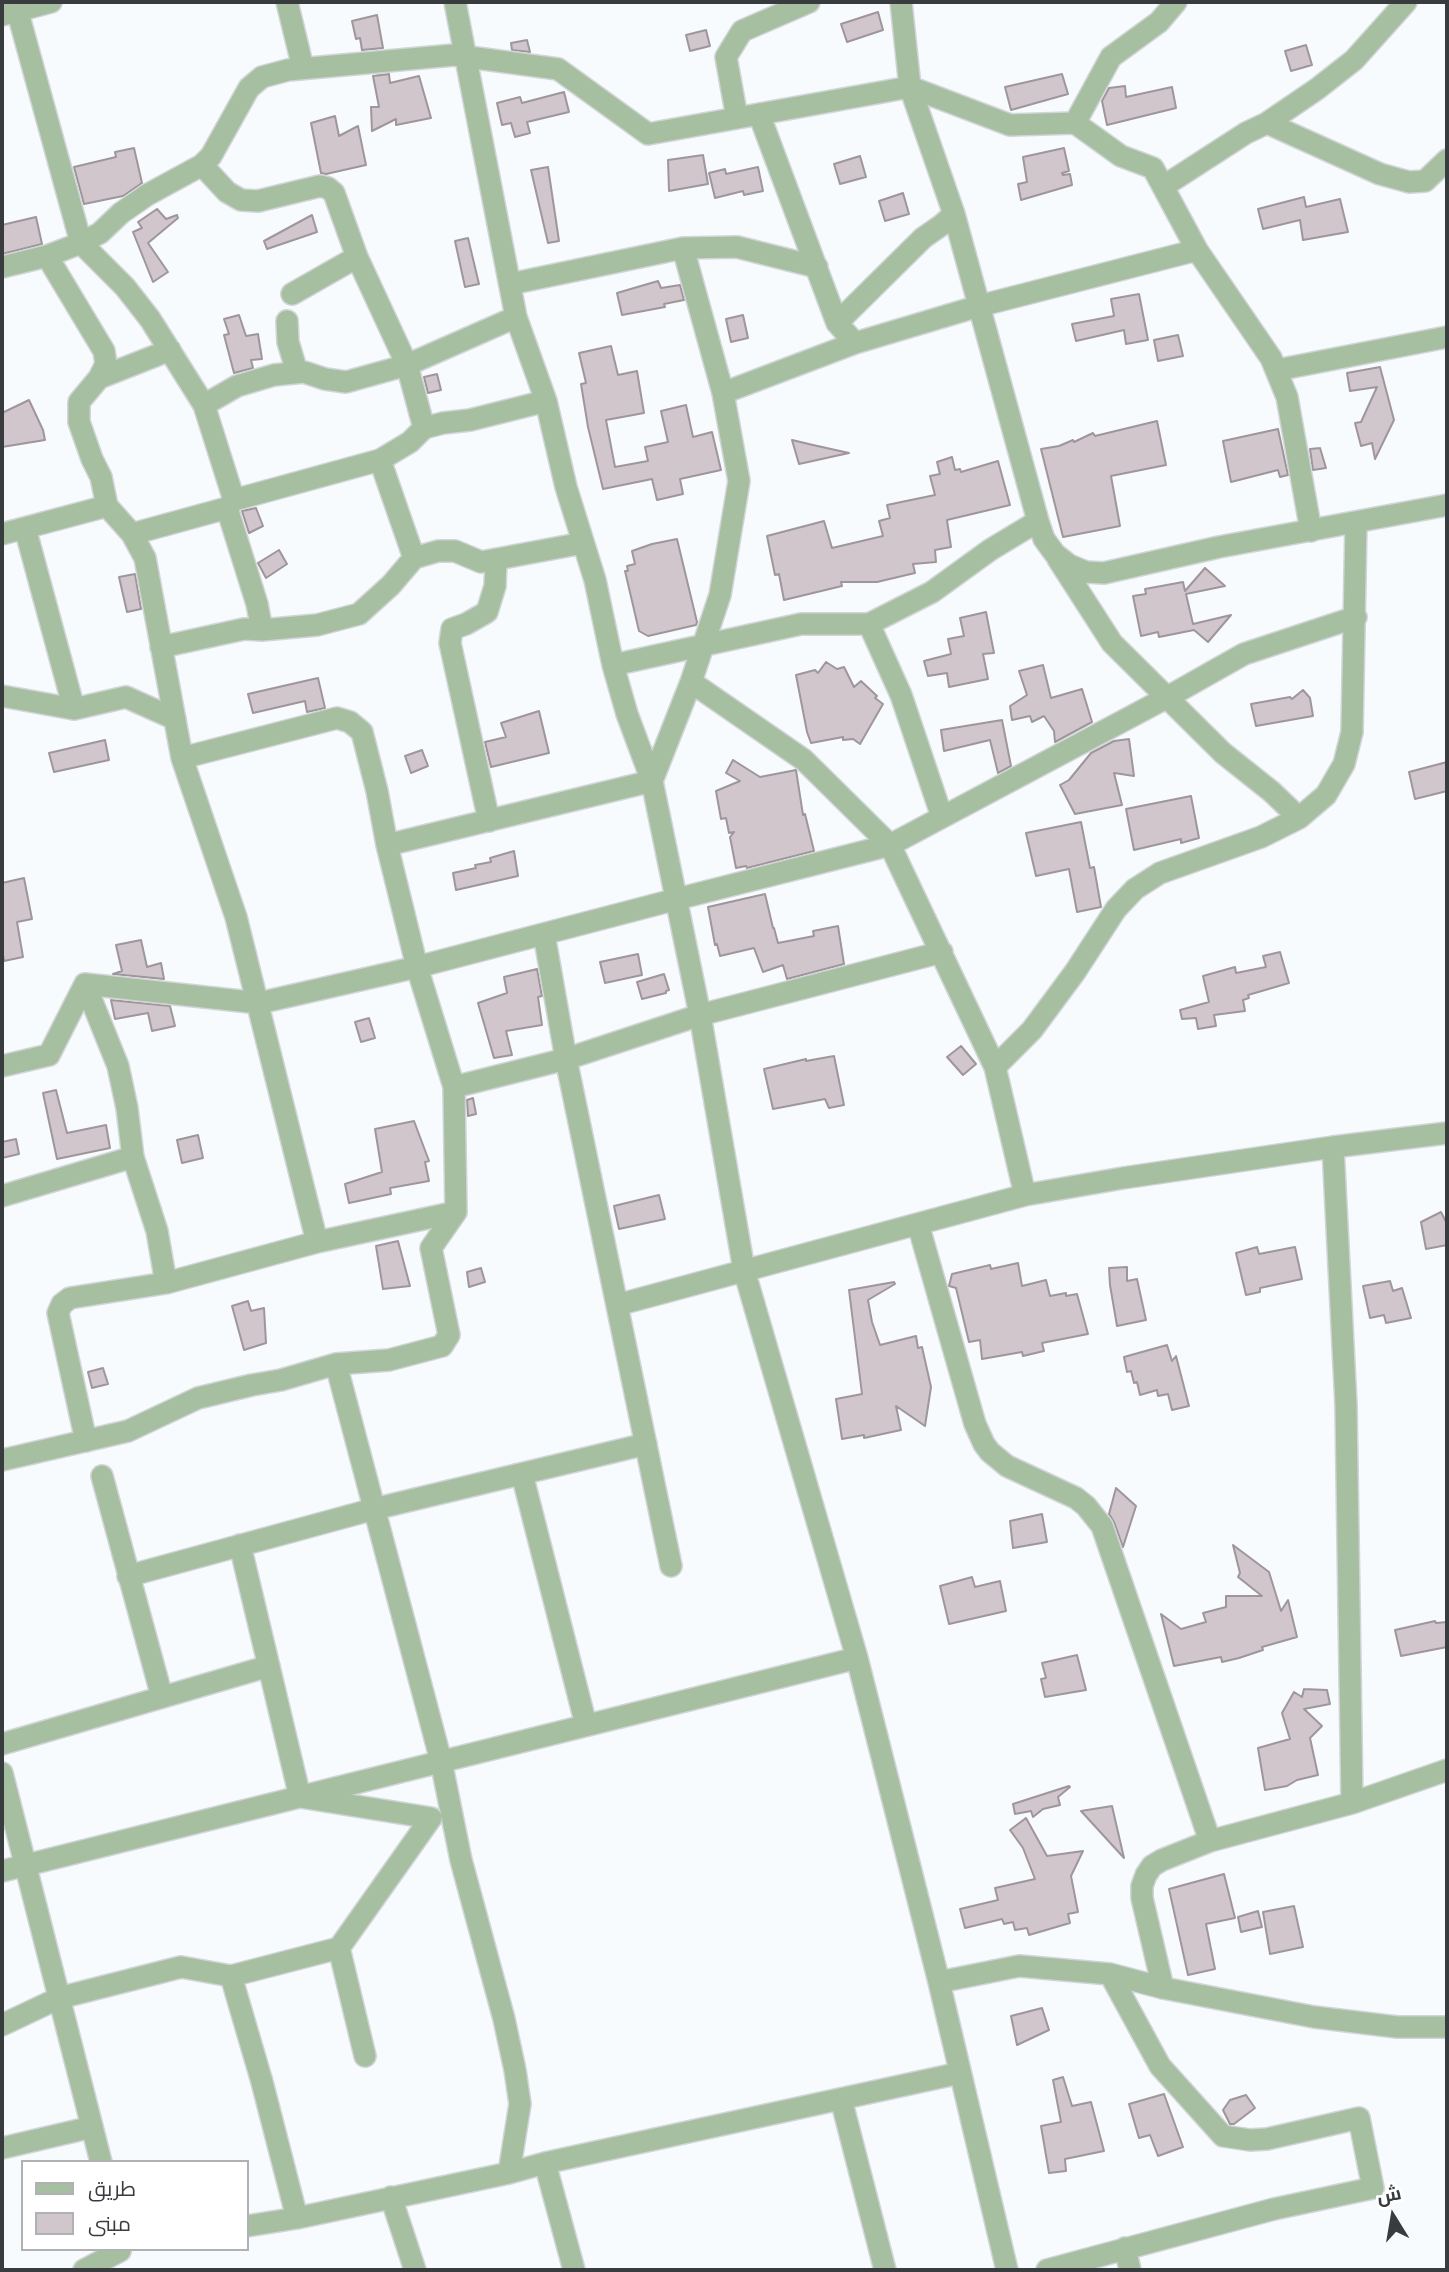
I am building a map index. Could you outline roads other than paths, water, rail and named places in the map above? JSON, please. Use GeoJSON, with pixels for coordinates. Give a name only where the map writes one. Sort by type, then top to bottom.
{"type":"FeatureCollection","features":[{"type":"Feature","properties":{"kind":"street"},"geometry":{"type":"LineString","coordinates":[[51,2],[11,9],[81,243],[125,288],[150,319],[204,405],[262,630]]}},
{"type":"Feature","properties":{"kind":"street"},"geometry":{"type":"LineString","coordinates":[[287,2],[303,68]]}},
{"type":"Feature","properties":{"kind":"street"},"geometry":{"type":"LineString","coordinates":[[455,2],[516,317],[546,401],[566,487],[595,580],[613,665],[627,714],[652,781],[700,1015],[744,1270],[857,1658],[939,1982],[1007,2270]]}},
{"type":"Feature","properties":{"kind":"street"},"geometry":{"type":"LineString","coordinates":[[737,118],[726,57],[742,31],[808,2]]}},
{"type":"Feature","properties":{"kind":"street"},"geometry":{"type":"LineString","coordinates":[[901,2],[910,87],[954,214],[1044,539],[1112,643],[1223,752],[1272,792],[1298,818]]}},
{"type":"Feature","properties":{"kind":"street"},"geometry":{"type":"LineString","coordinates":[[1075,123],[1111,57],[1159,22],[1176,2]]}},
{"type":"Feature","properties":{"kind":"street"},"geometry":{"type":"LineString","coordinates":[[1164,186],[1317,89],[1354,60],[1406,2]]}},
{"type":"Feature","properties":{"kind":"street"},"geometry":{"type":"LineString","coordinates":[[2,267],[47,256],[100,233],[121,213],[147,195],[202,165],[211,156],[249,88],[262,77],[303,68],[454,55],[558,69],[648,134],[910,87],[1010,125],[1075,123],[1121,156],[1153,168],[1197,250],[1277,370],[1287,397],[1311,531]]}},
{"type":"Feature","properties":{"kind":"street"},"geometry":{"type":"LineString","coordinates":[[759,114],[837,323],[855,343]]}},
{"type":"Feature","properties":{"kind":"street"},"geometry":{"type":"LineString","coordinates":[[1267,123],[1380,174],[1409,182],[1425,181],[1442,173]]}},
{"type":"Feature","properties":{"kind":"street"},"geometry":{"type":"LineString","coordinates":[[202,165],[227,192],[241,200],[258,201],[320,186],[334,193],[357,257],[407,365],[424,428]]}},
{"type":"Feature","properties":{"kind":"street"},"geometry":{"type":"LineString","coordinates":[[837,323],[923,239],[954,214]]}},
{"type":"Feature","properties":{"kind":"street"},"geometry":{"type":"LineString","coordinates":[[510,284],[683,248],[737,247],[817,267]]}},
{"type":"Feature","properties":{"kind":"street"},"geometry":{"type":"LineString","coordinates":[[652,781],[704,647],[720,595],[739,481],[723,393],[683,248]]}},
{"type":"Feature","properties":{"kind":"street"},"geometry":{"type":"LineString","coordinates":[[723,393],[855,343],[979,306],[1197,250]]}},
{"type":"Feature","properties":{"kind":"street"},"geometry":{"type":"LineString","coordinates":[[47,256],[104,351],[106,364],[79,402],[79,422],[101,477],[107,506],[132,534],[145,558],[182,758],[236,917],[317,1242]]}},
{"type":"Feature","properties":{"kind":"street"},"geometry":{"type":"LineString","coordinates":[[292,294],[357,257]]}},
{"type":"Feature","properties":{"kind":"street"},"geometry":{"type":"LineString","coordinates":[[204,405],[237,386],[274,375],[304,372],[336,382],[346,382],[407,365],[516,317]]}},
{"type":"Feature","properties":{"kind":"street"},"geometry":{"type":"LineString","coordinates":[[287,321],[288,342],[297,372]]}},
{"type":"Feature","properties":{"kind":"street"},"geometry":{"type":"LineString","coordinates":[[1277,370],[1447,337]]}},
{"type":"Feature","properties":{"kind":"street"},"geometry":{"type":"LineString","coordinates":[[99,377],[170,350]]}},
{"type":"Feature","properties":{"kind":"street"},"geometry":{"type":"LineString","coordinates":[[132,534],[380,460],[410,442],[424,428],[470,420],[546,401]]}},
{"type":"Feature","properties":{"kind":"street"},"geometry":{"type":"LineString","coordinates":[[380,460],[414,558]]}},
{"type":"Feature","properties":{"kind":"street"},"geometry":{"type":"LineString","coordinates":[[1055,554],[1069,565],[1086,572],[1104,573],[1219,547],[1447,505]]}},
{"type":"Feature","properties":{"kind":"street"},"geometry":{"type":"LineString","coordinates":[[2,534],[107,506]]}},
{"type":"Feature","properties":{"kind":"street"},"geometry":{"type":"LineString","coordinates":[[613,665],[802,624],[869,624],[932,592],[990,550],[1038,522]]}},
{"type":"Feature","properties":{"kind":"street"},"geometry":{"type":"LineString","coordinates":[[995,1067],[1032,1030],[1075,972],[1116,909],[1135,889],[1160,873],[1261,837],[1298,818],[1326,795],[1344,764],[1352,732],[1356,523]]}},
{"type":"Feature","properties":{"kind":"street"},"geometry":{"type":"LineString","coordinates":[[25,528],[74,709]]}},
{"type":"Feature","properties":{"kind":"street"},"geometry":{"type":"LineString","coordinates":[[160,647],[244,629],[317,625],[359,614],[391,585],[414,558],[439,551],[455,551],[481,562],[583,543]]}},
{"type":"Feature","properties":{"kind":"street"},"geometry":{"type":"LineString","coordinates":[[489,821],[450,643],[452,629],[487,612],[495,586],[496,561]]}},
{"type":"Feature","properties":{"kind":"street"},"geometry":{"type":"LineString","coordinates":[[85,984],[259,1003],[417,967],[890,845],[1244,654],[1356,617]]}},
{"type":"Feature","properties":{"kind":"street"},"geometry":{"type":"LineString","coordinates":[[869,624],[901,695],[942,817]]}},
{"type":"Feature","properties":{"kind":"street"},"geometry":{"type":"LineString","coordinates":[[691,682],[804,760],[890,845],[995,1067],[1025,1195]]}},
{"type":"Feature","properties":{"kind":"street"},"geometry":{"type":"LineString","coordinates":[[2,696],[74,709],[126,698],[175,719]]}},
{"type":"Feature","properties":{"kind":"street"},"geometry":{"type":"LineString","coordinates":[[2,1460],[128,1431],[198,1398],[252,1384],[281,1380],[336,1364],[389,1360],[442,1346],[450,1335],[431,1248],[456,1212],[454,1087],[417,967],[362,732],[350,722],[337,718],[182,758]]}},
{"type":"Feature","properties":{"kind":"street"},"geometry":{"type":"LineString","coordinates":[[387,845],[652,781]]}},
{"type":"Feature","properties":{"kind":"street"},"geometry":{"type":"LineString","coordinates":[[544,934],[566,1059],[671,1566]]}},
{"type":"Feature","properties":{"kind":"street"},"geometry":{"type":"LineString","coordinates":[[454,1087],[566,1059],[700,1015],[942,952]]}},
{"type":"Feature","properties":{"kind":"street"},"geometry":{"type":"LineString","coordinates":[[2,1066],[49,1055],[85,984]]}},
{"type":"Feature","properties":{"kind":"street"},"geometry":{"type":"LineString","coordinates":[[85,984],[118,1066],[133,1157],[158,1231],[166,1283]]}},
{"type":"Feature","properties":{"kind":"street"},"geometry":{"type":"LineString","coordinates":[[617,1305],[1025,1195],[1333,1147],[1447,1133]]}},
{"type":"Feature","properties":{"kind":"street"},"geometry":{"type":"LineString","coordinates":[[1333,1147],[1346,1405],[1352,1803]]}},
{"type":"Feature","properties":{"kind":"street"},"geometry":{"type":"LineString","coordinates":[[2,1196],[133,1157]]}},
{"type":"Feature","properties":{"kind":"street"},"geometry":{"type":"LineString","coordinates":[[86,1441],[58,1313],[62,1304],[70,1298],[166,1283],[317,1242],[456,1212]]}},
{"type":"Feature","properties":{"kind":"street"},"geometry":{"type":"LineString","coordinates":[[918,1224],[975,1424],[984,1444],[1007,1466],[1076,1498],[1102,1526],[1210,1840]]}},
{"type":"Feature","properties":{"kind":"street"},"geometry":{"type":"LineString","coordinates":[[336,1364],[441,1761],[461,1860],[504,2019],[519,2087],[518,2121],[511,2148],[509,2174]]}},
{"type":"Feature","properties":{"kind":"street"},"geometry":{"type":"LineString","coordinates":[[128,1576],[374,1508],[646,1444]]}},
{"type":"Feature","properties":{"kind":"street"},"geometry":{"type":"LineString","coordinates":[[522,1474],[586,1725]]}},
{"type":"Feature","properties":{"kind":"street"},"geometry":{"type":"LineString","coordinates":[[102,1476],[162,1697]]}},
{"type":"Feature","properties":{"kind":"street"},"geometry":{"type":"LineString","coordinates":[[240,1545],[300,1797]]}},
{"type":"Feature","properties":{"kind":"street"},"geometry":{"type":"LineString","coordinates":[[2,1871],[857,1658]]}},
{"type":"Feature","properties":{"kind":"street"},"geometry":{"type":"LineString","coordinates":[[2,1744],[269,1666]]}},
{"type":"Feature","properties":{"kind":"street"},"geometry":{"type":"LineString","coordinates":[[1163,1988],[1142,1898],[1142,1886],[1152,1866],[1210,1840],[1352,1803],[1447,1770]]}},
{"type":"Feature","properties":{"kind":"street"},"geometry":{"type":"LineString","coordinates":[[2,1773],[100,2160]]}},
{"type":"Feature","properties":{"kind":"street"},"geometry":{"type":"LineString","coordinates":[[300,1797],[431,1818],[461,1860]]}},
{"type":"Feature","properties":{"kind":"street"},"geometry":{"type":"LineString","coordinates":[[2,2025],[59,1998],[181,1967],[231,1976],[339,1948],[431,1818]]}},
{"type":"Feature","properties":{"kind":"street"},"geometry":{"type":"LineString","coordinates":[[339,1948],[365,2056]]}},
{"type":"Feature","properties":{"kind":"street"},"geometry":{"type":"LineString","coordinates":[[939,1982],[1019,1966],[1110,1973],[1163,1988],[1314,2017],[1397,2027],[1447,2026]]}},
{"type":"Feature","properties":{"kind":"street"},"geometry":{"type":"LineString","coordinates":[[1047,2270],[1274,2209],[1373,2188],[1359,2118],[1267,2139],[1250,2140],[1223,2136],[1160,2066],[1110,1973]]}},
{"type":"Feature","properties":{"kind":"street"},"geometry":{"type":"LineString","coordinates":[[231,1976],[297,2218]]}},
{"type":"Feature","properties":{"kind":"street"},"geometry":{"type":"LineString","coordinates":[[248,2226],[509,2174],[545,2163],[960,2073]]}},
{"type":"Feature","properties":{"kind":"street"},"geometry":{"type":"LineString","coordinates":[[841,2099],[884,2270]]}},
{"type":"Feature","properties":{"kind":"street"},"geometry":{"type":"LineString","coordinates":[[2,2148],[92,2127]]}},
{"type":"Feature","properties":{"kind":"street"},"geometry":{"type":"LineString","coordinates":[[545,2163],[574,2270]]}},
{"type":"Feature","properties":{"kind":"street"},"geometry":{"type":"LineString","coordinates":[[391,2197],[415,2270]]}},
{"type":"Feature","properties":{"kind":"street"},"geometry":{"type":"LineString","coordinates":[[1125,2248],[1130,2270]]}},
{"type":"Feature","properties":{"kind":"street"},"geometry":{"type":"LineString","coordinates":[[84,2270],[121,2251]]}}]}
